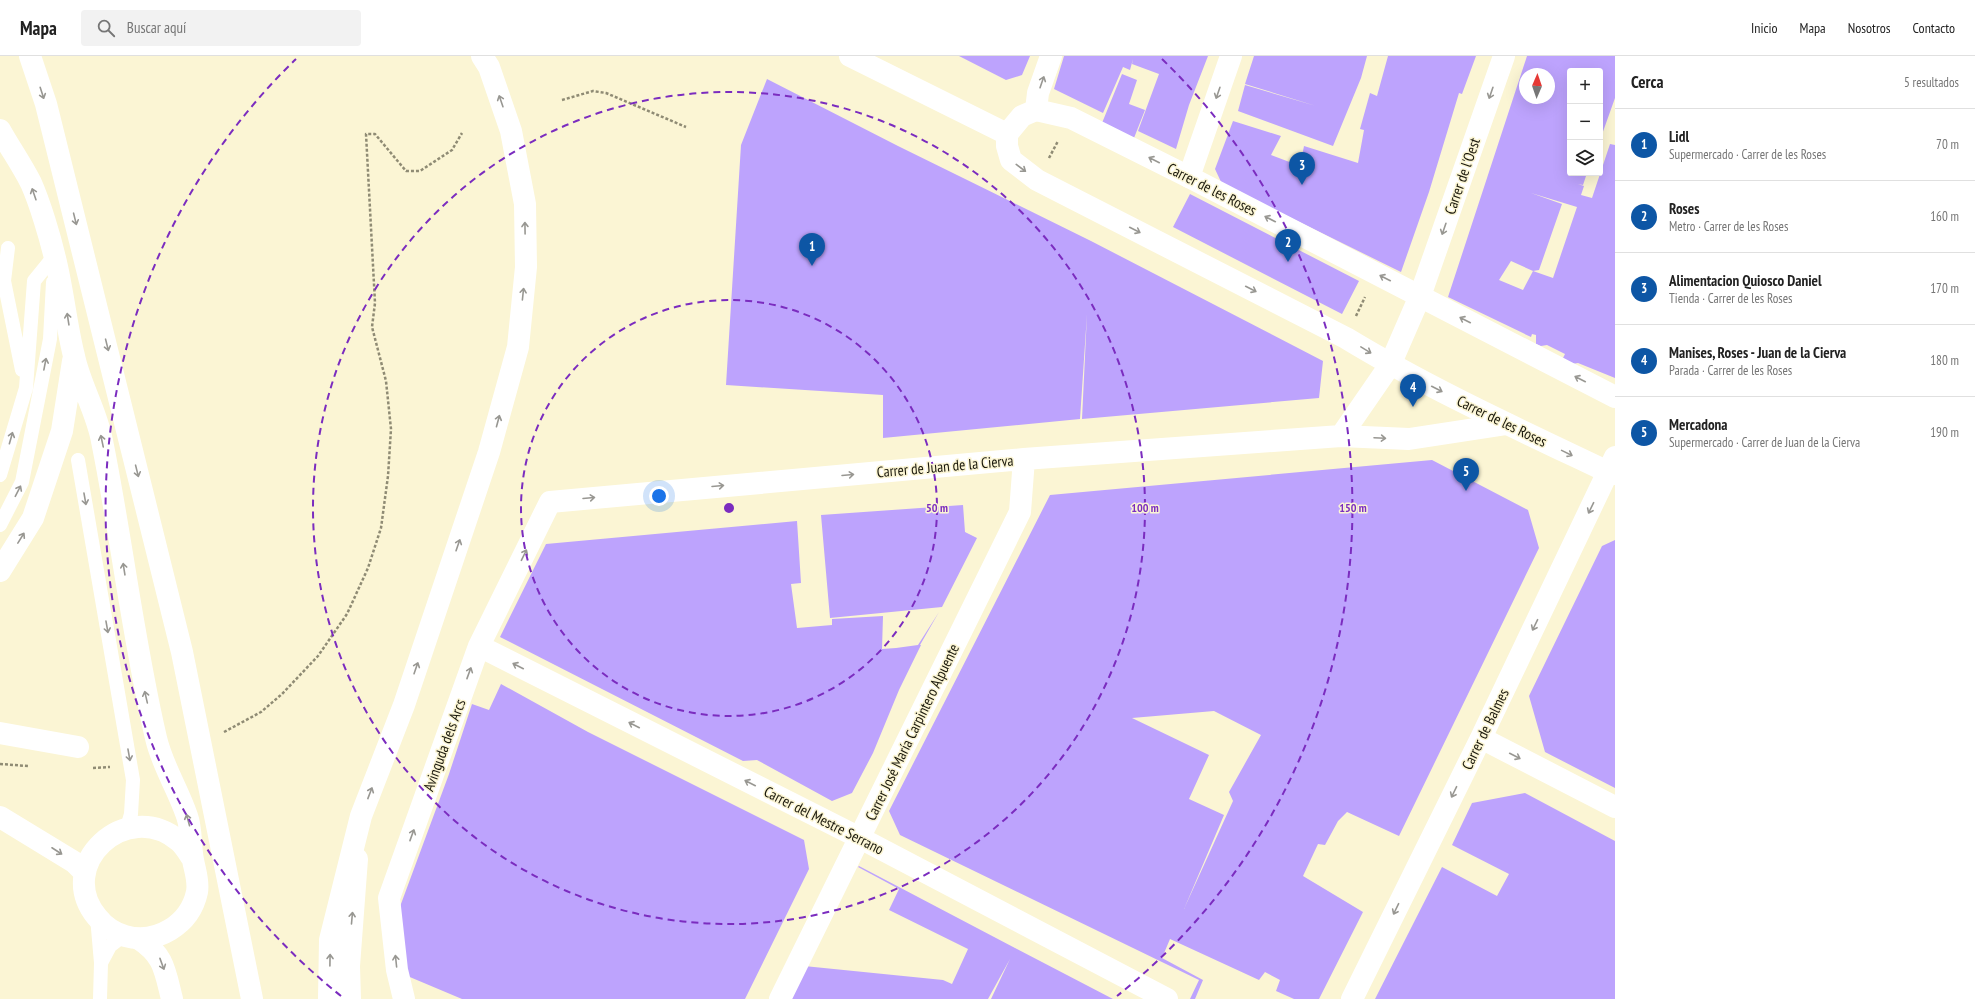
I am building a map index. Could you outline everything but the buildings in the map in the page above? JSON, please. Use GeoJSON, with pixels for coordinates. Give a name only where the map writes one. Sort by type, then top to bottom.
{"type":"FeatureCollection","features":[{"type":"Feature","properties":{"kind":"main road"},"geometry":{"type":"LineString","coordinates":[[30,56],[48,111],[182,652],[252,999]]}},
{"type":"Feature","properties":{"kind":"main road"},"geometry":{"type":"LineString","coordinates":[[329,999],[330,940],[361,816],[404,705],[489,452],[518,347],[526,267],[525,204],[511,131],[490,67],[482,56]]}},
{"type":"Feature","properties":{"kind":"main road"},"geometry":{"type":"LineString","coordinates":[[850,56],[1007,134],[1022,116],[1036,110],[1038,93],[1051,56]]}},
{"type":"Feature","properties":{"kind":"main road"},"geometry":{"type":"LineString","coordinates":[[1189,177],[1231,56]]}},
{"type":"Feature","properties":{"kind":"main road","name":"Carrer de l'Oest"},"geometry":{"type":"LineString","coordinates":[[1420,296],[1504,56]]}},
{"type":"Feature","properties":{"kind":"main road","name":"Carrer de les Roses"},"geometry":{"type":"LineString","coordinates":[[1036,110],[1070,118],[1189,177],[1615,397]]}},
{"type":"Feature","properties":{"kind":"main road"},"geometry":{"type":"LineString","coordinates":[[0,130],[31,184],[55,255],[66,306],[74,357],[102,437],[141,672],[158,747],[187,816],[192,838],[192,858]]}},
{"type":"Feature","properties":{"kind":"main road","name":"Carrer de les Roses"},"geometry":{"type":"LineString","coordinates":[[1007,134],[1006,146],[1011,160],[1037,180],[1346,338],[1390,365],[1507,424],[1613,468]]}},
{"type":"Feature","properties":{"kind":"main road"},"geometry":{"type":"LineString","coordinates":[[1341,436],[1390,365],[1420,296]]}},
{"type":"Feature","properties":{"kind":"main road"},"geometry":{"type":"LineString","coordinates":[[0,571],[33,518],[62,431],[74,357]]}},
{"type":"Feature","properties":{"kind":"main road","name":"Carrer de Juan de la Cierva"},"geometry":{"type":"LineString","coordinates":[[550,502],[1024,458],[1341,436],[1409,439],[1507,424]]}},
{"type":"Feature","properties":{"kind":"main road","name":"Carrer José María Carpintero Alpuente"},"geometry":{"type":"LineString","coordinates":[[780,999],[1020,512],[1024,458]]}},
{"type":"Feature","properties":{"kind":"main road","name":"Carrer de Balmes"},"geometry":{"type":"LineString","coordinates":[[1352,999],[1613,468]]}},
{"type":"Feature","properties":{"kind":"main road","name":"Avinguda dels Arcs"},"geometry":{"type":"LineString","coordinates":[[404,999],[397,970],[389,898],[479,646],[550,502]]}},
{"type":"Feature","properties":{"kind":"main road","name":"Carrer del Mestre Serrano"},"geometry":{"type":"LineString","coordinates":[[479,646],[860,838],[1167,999]]}},
{"type":"Feature","properties":{"kind":"main road"},"geometry":{"type":"LineString","coordinates":[[0,733],[78,747],[0,746]]}},
{"type":"Feature","properties":{"kind":"main road"},"geometry":{"type":"LineString","coordinates":[[1481,738],[1615,807]]}},
{"type":"Feature","properties":{"kind":"main road"},"geometry":{"type":"LineString","coordinates":[[0,816],[74,862],[85,874]]}},
{"type":"Feature","properties":{"kind":"main road"},"geometry":{"type":"LineString","coordinates":[[350,999],[348,966],[361,816]]}},
{"type":"Feature","properties":{"kind":"main road"},"geometry":{"type":"LineString","coordinates":[[0,824],[26,831]]}},
{"type":"Feature","properties":{"kind":"main road"},"geometry":{"type":"LineString","coordinates":[[131,937],[155,937],[170,930],[183,920],[192,906],[197,885],[197,874],[192,858],[181,842],[165,832],[146,826],[127,828],[112,834],[99,844],[90,858],[85,874],[85,889],[89,904],[97,917],[108,928],[152,947],[162,961],[172,999]]}},
{"type":"Feature","properties":{"kind":"lane"},"geometry":{"type":"LineString","coordinates":[[8,248],[4,281],[26,388]]}},
{"type":"Feature","properties":{"kind":"lane"},"geometry":{"type":"LineString","coordinates":[[0,476],[26,388],[34,281],[55,255]]}},
{"type":"Feature","properties":{"kind":"lane"},"geometry":{"type":"LineString","coordinates":[[0,525],[22,482],[50,340],[55,255]]}},
{"type":"Feature","properties":{"kind":"lane"},"geometry":{"type":"LineString","coordinates":[[78,460],[133,780],[131,814],[127,828]]}},
{"type":"Feature","properties":{"kind":"lane"},"geometry":{"type":"LineString","coordinates":[[97,917],[101,963],[100,999]]}},
{"type":"Feature","properties":{"kind":"lane"},"geometry":{"type":"LineString","coordinates":[[101,963],[110,946],[131,937]]}},
{"type":"Feature","properties":{"kind":"path"},"geometry":{"type":"LineString","coordinates":[[562,100],[593,91],[606,93],[686,127]]}},
{"type":"Feature","properties":{"kind":"path"},"geometry":{"type":"LineString","coordinates":[[1037,180],[1070,118]]}},
{"type":"Feature","properties":{"kind":"path"},"geometry":{"type":"LineString","coordinates":[[219,734],[261,712],[282,694],[318,656],[347,614],[368,568],[381,528],[388,476],[391,429],[386,381],[372,327],[375,303],[366,134],[375,134],[406,171],[420,171],[452,150],[462,132]]}},
{"type":"Feature","properties":{"kind":"path"},"geometry":{"type":"LineString","coordinates":[[1346,338],[1376,274]]}},
{"type":"Feature","properties":{"kind":"path"},"geometry":{"type":"LineString","coordinates":[[0,764],[31,766]]}},
{"type":"Feature","properties":{"kind":"path"},"geometry":{"type":"LineString","coordinates":[[92,768],[115,766]]}},
{"type":"Feature","properties":{"kind":"place","name":"Alimentacion Quiosco Daniel"},"geometry":{"type":"Point","coordinates":[1302,185]}},
{"type":"Feature","properties":{"kind":"place","name":"Roses"},"geometry":{"type":"Point","coordinates":[1288,262]}},
{"type":"Feature","properties":{"kind":"place","name":"Lidl"},"geometry":{"type":"Point","coordinates":[812,266]}},
{"type":"Feature","properties":{"kind":"place","name":"Manises, Roses - Juan de la Cierva"},"geometry":{"type":"Point","coordinates":[1413,407]}},
{"type":"Feature","properties":{"kind":"place","name":"Mercadona"},"geometry":{"type":"Point","coordinates":[1466,491]}}]}
